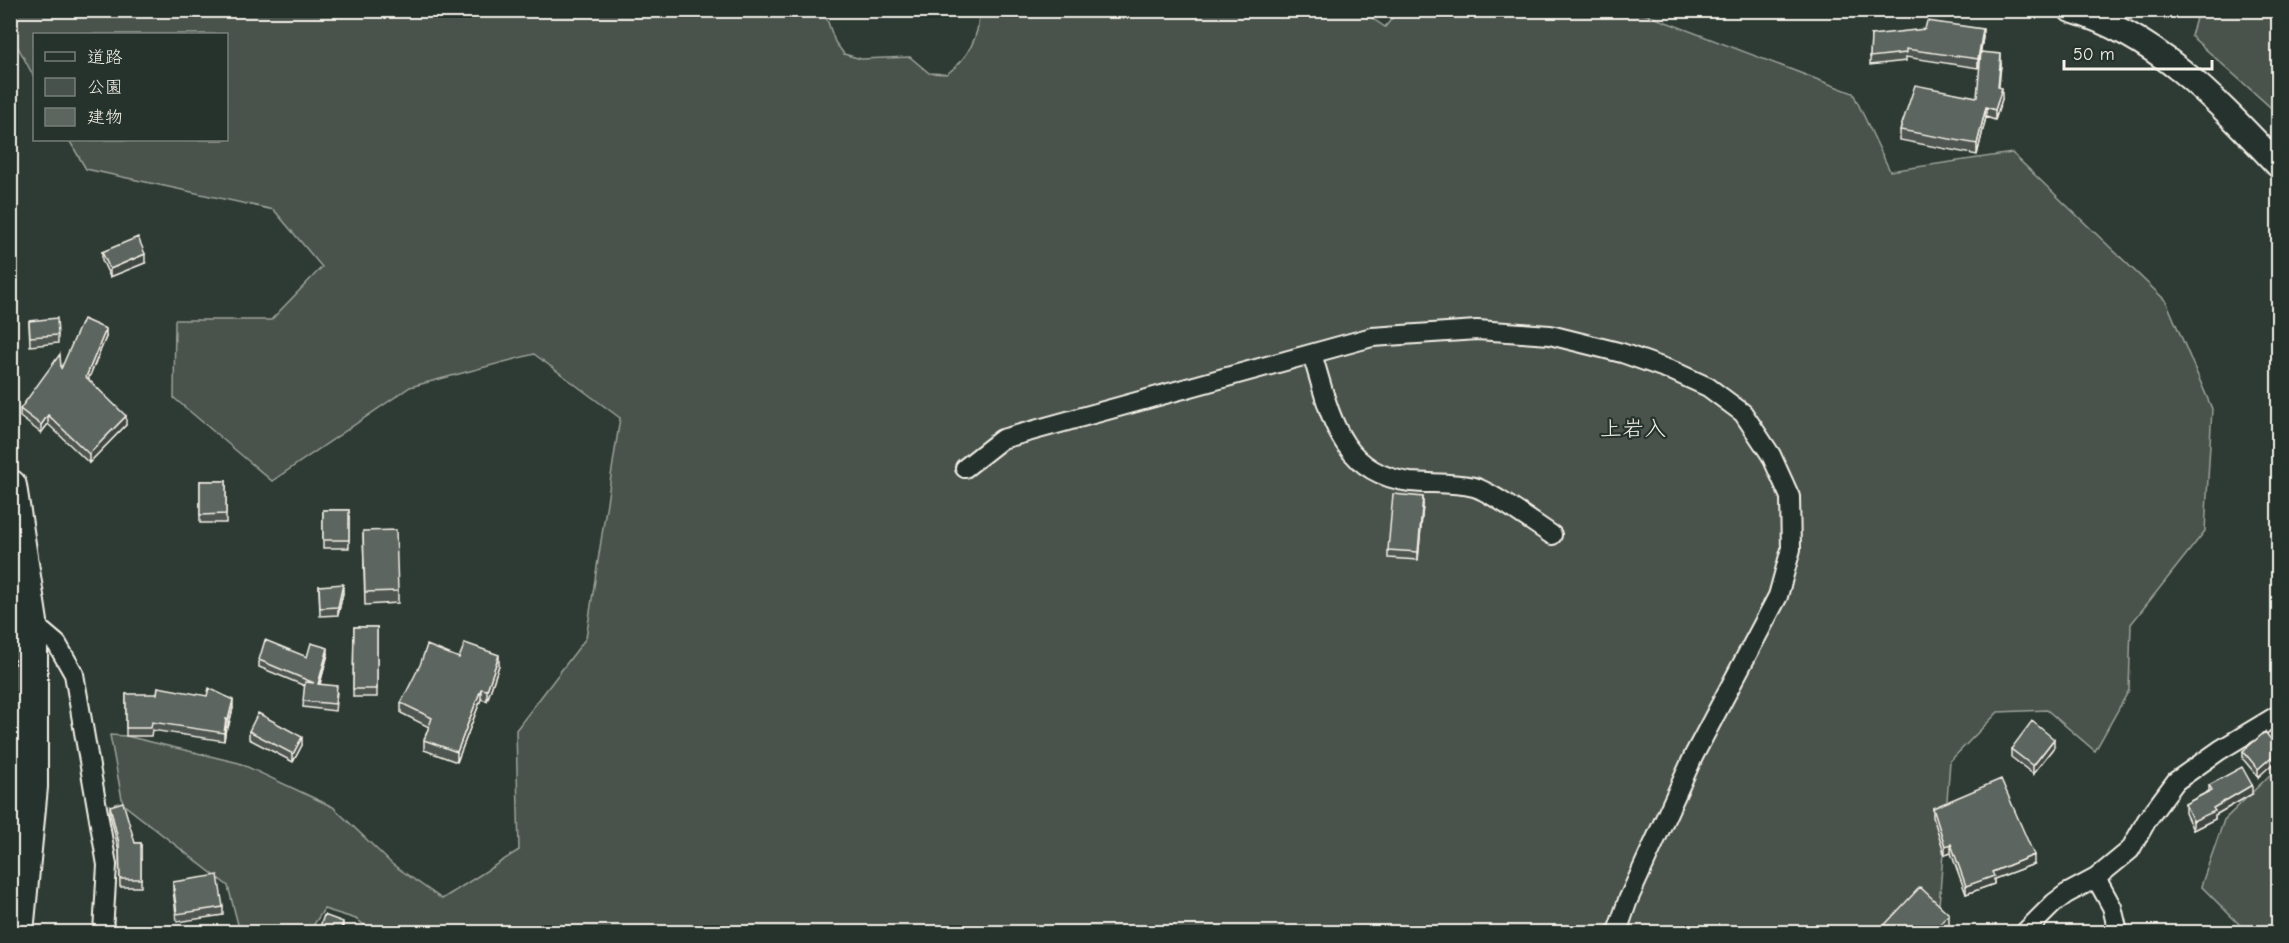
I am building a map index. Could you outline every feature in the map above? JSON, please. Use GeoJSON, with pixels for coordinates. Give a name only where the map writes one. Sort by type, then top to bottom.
{"type":"FeatureCollection","features":[{"type":"Feature","properties":{"kind":"highway"},"geometry":{"type":"LineString","coordinates":[[10,486],[31,622],[31,786],[16,933]]}},
{"type":"Feature","properties":{"kind":"street"},"geometry":{"type":"LineString","coordinates":[[2071,10],[2136,38],[2162,55],[2214,98],[2278,165]]}},
{"type":"Feature","properties":{"kind":"street"},"geometry":{"type":"LineString","coordinates":[[965,468],[1002,439],[1372,337],[1477,330],[1550,335],[1622,353],[1673,371],[1708,387],[1743,413],[1772,455],[1790,497],[1791,549],[1778,596],[1694,754],[1628,900],[1617,933]]}},
{"type":"Feature","properties":{"kind":"street"},"geometry":{"type":"LineString","coordinates":[[1312,354],[1336,428],[1355,458],[1377,474],[1408,482],[1476,487],[1552,535]]}},
{"type":"Feature","properties":{"kind":"street"},"geometry":{"type":"LineString","coordinates":[[31,622],[57,644],[74,674],[107,865],[103,933]]}},
{"type":"Feature","properties":{"kind":"street"},"geometry":{"type":"LineString","coordinates":[[2025,933],[2054,903],[2072,890],[2096,878],[2130,850],[2147,820],[2176,781],[2220,750],[2278,715]]}},
{"type":"Feature","properties":{"kind":"street"},"geometry":{"type":"LineString","coordinates":[[2096,878],[2112,907],[2118,933]]}},
{"type":"Feature","properties":{"kind":"green space"},"geometry":{"type":"Polygon","coordinates":[[[1360,10],[1385,27],[1398,11],[1637,11],[1853,93],[1890,171],[2012,153],[2166,301],[2212,409],[2205,531],[2131,624],[2129,690],[2095,751],[2047,710],[1998,712],[1950,761],[1937,932],[374,932],[356,919],[324,909],[309,932],[240,932],[228,886],[123,804],[110,735],[126,736],[239,763],[333,807],[392,864],[442,899],[519,850],[516,730],[586,638],[620,418],[534,354],[410,387],[272,481],[174,398],[175,320],[271,320],[322,267],[274,210],[86,169],[70,141],[228,141],[228,33],[33,33],[33,75],[11,34],[10,11],[824,11],[835,42],[844,54],[861,59],[910,57],[929,73],[947,74],[961,61],[971,47],[979,21],[979,11],[1360,10]]]}},
{"type":"Feature","properties":{"kind":"green space"},"geometry":{"type":"Polygon","coordinates":[[[2198,11],[2278,11],[2278,114],[2191,36],[2198,11]]]}},
{"type":"Feature","properties":{"kind":"green space"},"geometry":{"type":"Polygon","coordinates":[[[2278,767],[2278,932],[2247,932],[2201,886],[2224,820],[2278,767]]]}},
{"type":"Feature","properties":{"kind":"building"},"geometry":{"type":"Polygon","coordinates":[[[1927,21],[1983,29],[1978,59],[1906,49],[1906,53],[1870,57],[1871,35],[1925,29],[1927,21]]]}},
{"type":"Feature","properties":{"kind":"building"},"geometry":{"type":"Polygon","coordinates":[[[1981,52],[2001,54],[1998,87],[2002,88],[1995,110],[1986,107],[1977,144],[1900,130],[1915,85],[1977,97],[1981,52]]]}},
{"type":"Feature","properties":{"kind":"building"},"geometry":{"type":"Polygon","coordinates":[[[138,237],[145,254],[110,269],[102,252],[138,237]]]}},
{"type":"Feature","properties":{"kind":"building"},"geometry":{"type":"Polygon","coordinates":[[[57,318],[58,335],[30,337],[29,321],[57,318]]]}},
{"type":"Feature","properties":{"kind":"building"},"geometry":{"type":"Polygon","coordinates":[[[83,319],[106,329],[86,377],[126,416],[89,454],[48,415],[41,425],[20,409],[60,354],[61,369],[83,319]]]}},
{"type":"Feature","properties":{"kind":"building"},"geometry":{"type":"Polygon","coordinates":[[[200,481],[226,481],[226,514],[200,515],[200,481]]]}},
{"type":"Feature","properties":{"kind":"building"},"geometry":{"type":"Polygon","coordinates":[[[1393,494],[1423,497],[1418,552],[1388,550],[1393,494]]]}},
{"type":"Feature","properties":{"kind":"building"},"geometry":{"type":"Polygon","coordinates":[[[323,510],[349,510],[349,540],[323,540],[323,510]]]}},
{"type":"Feature","properties":{"kind":"building"},"geometry":{"type":"Polygon","coordinates":[[[396,530],[398,591],[365,592],[363,531],[396,530]]]}},
{"type":"Feature","properties":{"kind":"building"},"geometry":{"type":"Polygon","coordinates":[[[343,584],[338,607],[320,608],[319,586],[343,584]]]}},
{"type":"Feature","properties":{"kind":"building"},"geometry":{"type":"Polygon","coordinates":[[[354,627],[377,627],[377,689],[353,689],[354,627]]]}},
{"type":"Feature","properties":{"kind":"building"},"geometry":{"type":"Polygon","coordinates":[[[265,640],[307,657],[311,643],[328,648],[318,684],[337,686],[335,704],[303,701],[305,682],[314,683],[259,660],[265,640]]]}},
{"type":"Feature","properties":{"kind":"building"},"geometry":{"type":"Polygon","coordinates":[[[465,643],[499,655],[487,690],[481,689],[457,752],[424,740],[432,718],[401,703],[427,645],[459,658],[465,643]]]}},
{"type":"Feature","properties":{"kind":"building"},"geometry":{"type":"Polygon","coordinates":[[[158,687],[207,696],[209,688],[233,700],[224,733],[152,722],[151,728],[126,728],[126,694],[157,694],[158,687]]]}},
{"type":"Feature","properties":{"kind":"building"},"geometry":{"type":"Polygon","coordinates":[[[258,713],[302,737],[293,754],[249,731],[258,713]]]}},
{"type":"Feature","properties":{"kind":"building"},"geometry":{"type":"Polygon","coordinates":[[[2032,721],[2054,739],[2033,766],[2011,749],[2032,721]]]}},
{"type":"Feature","properties":{"kind":"building"},"geometry":{"type":"Polygon","coordinates":[[[2265,732],[2278,751],[2258,769],[2243,751],[2265,732]]]}},
{"type":"Feature","properties":{"kind":"building"},"geometry":{"type":"Polygon","coordinates":[[[2242,767],[2252,785],[2213,808],[2215,811],[2193,821],[2185,804],[2212,790],[2209,785],[2242,767]]]}},
{"type":"Feature","properties":{"kind":"building"},"geometry":{"type":"Polygon","coordinates":[[[2001,779],[2034,855],[1992,872],[1994,876],[1966,886],[1951,844],[1945,846],[1933,808],[2001,779]]]}},
{"type":"Feature","properties":{"kind":"building"},"geometry":{"type":"Polygon","coordinates":[[[123,802],[135,843],[141,843],[141,879],[120,879],[119,843],[110,806],[123,802]]]}},
{"type":"Feature","properties":{"kind":"building"},"geometry":{"type":"Polygon","coordinates":[[[218,875],[223,907],[177,914],[173,882],[218,875]]]}},
{"type":"Feature","properties":{"kind":"building"},"geometry":{"type":"Polygon","coordinates":[[[1920,887],[1949,914],[1932,933],[1877,933],[1920,887]]]}},
{"type":"Feature","properties":{"kind":"building"},"geometry":{"type":"Polygon","coordinates":[[[324,915],[343,922],[340,933],[318,933],[324,915]]]}},
{"type":"Feature","properties":{"kind":"building"},"geometry":{"type":"Polygon","coordinates":[[[365,928],[392,932],[392,933],[364,933],[365,928]]]}},
{"type":"Feature","properties":{"kind":"district","name":"上岩入"},"geometry":{"type":"Point","coordinates":[1633,429]}}]}
